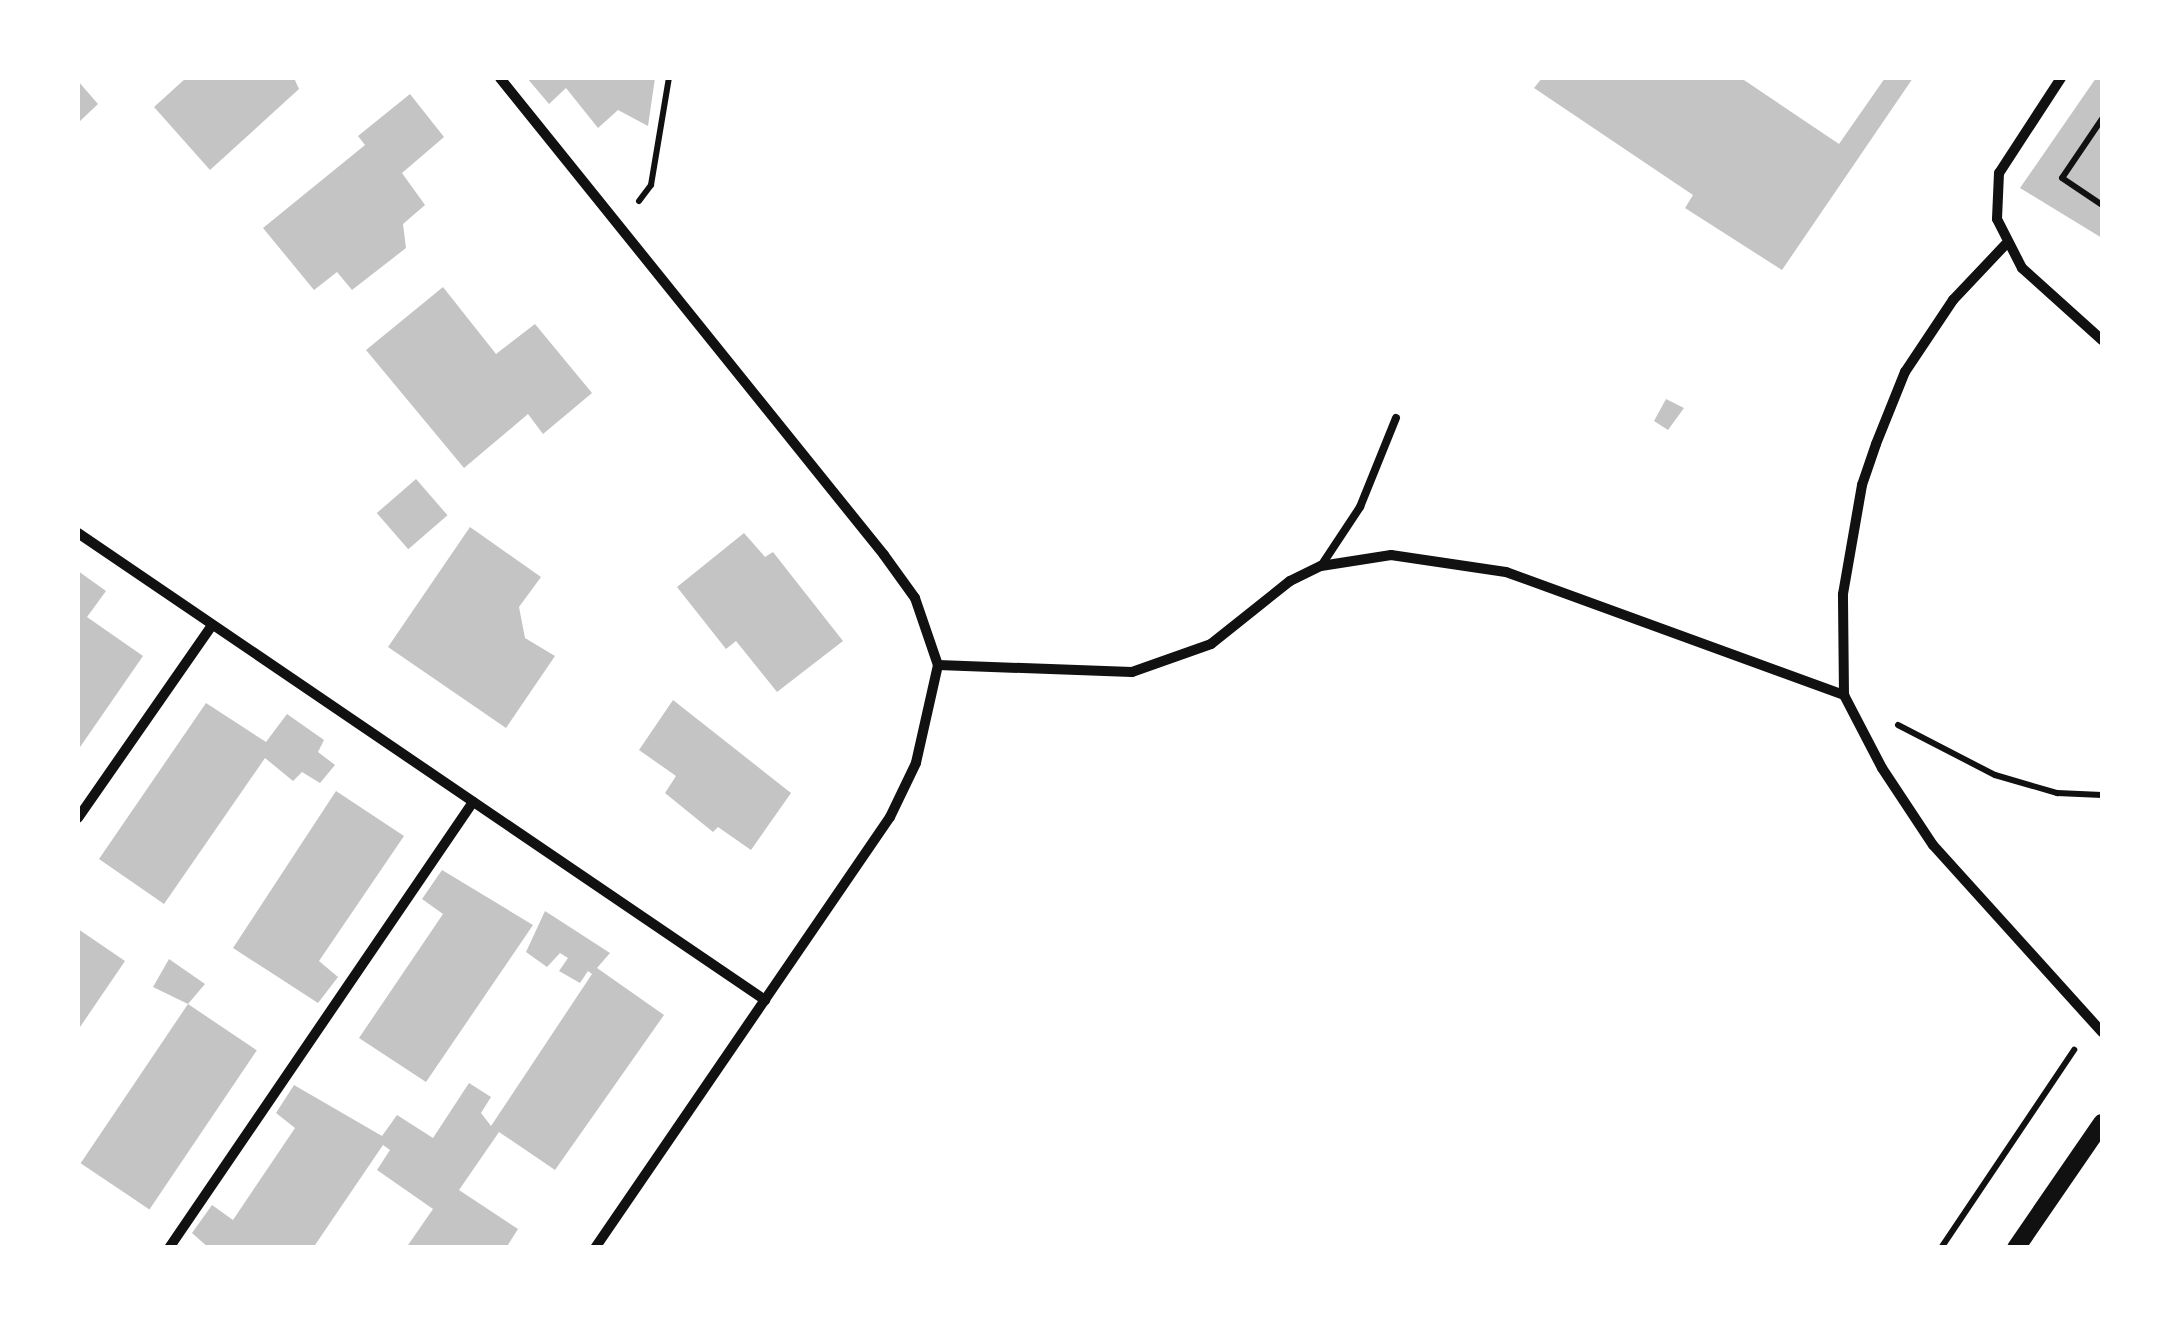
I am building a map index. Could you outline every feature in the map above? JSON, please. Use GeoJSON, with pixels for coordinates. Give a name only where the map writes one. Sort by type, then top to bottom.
{"type":"FeatureCollection","features":[{"type":"Feature","properties":{"kind":"street"},"geometry":{"type":"LineString","coordinates":[[500,78],[915,598],[938,664],[916,763],[890,817],[595,1248]]}},
{"type":"Feature","properties":{"kind":"street"},"geometry":{"type":"LineString","coordinates":[[2060,78],[1998,173],[1996,218],[2005,244],[2102,340]]}},
{"type":"Feature","properties":{"kind":"street"},"geometry":{"type":"LineString","coordinates":[[2005,244],[1953,300],[1905,372],[1876,444],[1862,485],[1843,594],[1844,695],[1882,768],[1933,845],[2102,1032]]}},
{"type":"Feature","properties":{"kind":"street"},"geometry":{"type":"LineString","coordinates":[[78,532],[765,1000]]}},
{"type":"Feature","properties":{"kind":"street"},"geometry":{"type":"LineString","coordinates":[[938,664],[1106,674],[1160,666],[1211,644],[1290,581],[1322,566],[1391,556],[1506,572],[1844,695]]}},
{"type":"Feature","properties":{"kind":"street"},"geometry":{"type":"LineString","coordinates":[[78,818],[212,625]]}},
{"type":"Feature","properties":{"kind":"street"},"geometry":{"type":"LineString","coordinates":[[169,1248],[472,802]]}},
{"type":"Feature","properties":{"kind":"street"},"geometry":{"type":"LineString","coordinates":[[2016,1248],[2102,1123]]}},
{"type":"Feature","properties":{"kind":"lane"},"geometry":{"type":"LineString","coordinates":[[1322,566],[1360,508],[1396,418]]}},
{"type":"Feature","properties":{"kind":"path"},"geometry":{"type":"LineString","coordinates":[[620,226],[651,185],[670,78]]}},
{"type":"Feature","properties":{"kind":"path"},"geometry":{"type":"LineString","coordinates":[[2102,119],[2062,178],[2102,205]]}},
{"type":"Feature","properties":{"kind":"path"},"geometry":{"type":"LineString","coordinates":[[1844,695],[1995,774],[2056,792],[2102,795]]}},
{"type":"Feature","properties":{"kind":"path"},"geometry":{"type":"LineString","coordinates":[[1940,1248],[2091,1024]]}},
{"type":"Feature","properties":{"kind":"building"},"geometry":{"type":"Polygon","coordinates":[[[186,78],[294,78],[299,89],[210,170],[154,107],[186,78]]]}},
{"type":"Feature","properties":{"kind":"building"},"geometry":{"type":"Polygon","coordinates":[[[527,78],[655,78],[648,126],[618,110],[598,128],[566,88],[549,104],[527,78]]]}},
{"type":"Feature","properties":{"kind":"building"},"geometry":{"type":"Polygon","coordinates":[[[1542,78],[1741,78],[1839,144],[1885,78],[1913,78],[1782,270],[1685,208],[1693,195],[1534,88],[1542,78]]]}},
{"type":"Feature","properties":{"kind":"building"},"geometry":{"type":"Polygon","coordinates":[[[2096,78],[2102,78],[2102,238],[2020,188],[2096,78]]]}},
{"type":"Feature","properties":{"kind":"building"},"geometry":{"type":"Polygon","coordinates":[[[78,81],[98,104],[78,123],[78,81]]]}},
{"type":"Feature","properties":{"kind":"building"},"geometry":{"type":"Polygon","coordinates":[[[410,94],[444,137],[402,173],[425,205],[403,224],[406,248],[352,290],[337,272],[314,290],[263,228],[365,145],[358,136],[410,94]]]}},
{"type":"Feature","properties":{"kind":"building"},"geometry":{"type":"Polygon","coordinates":[[[443,287],[496,354],[535,324],[592,393],[543,434],[528,414],[464,468],[366,350],[443,287]]]}},
{"type":"Feature","properties":{"kind":"building"},"geometry":{"type":"Polygon","coordinates":[[[1666,399],[1684,408],[1668,430],[1654,421],[1666,399]]]}},
{"type":"Feature","properties":{"kind":"building"},"geometry":{"type":"Polygon","coordinates":[[[416,479],[447,515],[408,549],[377,513],[416,479]]]}},
{"type":"Feature","properties":{"kind":"building"},"geometry":{"type":"Polygon","coordinates":[[[470,527],[541,577],[519,607],[525,638],[555,656],[506,728],[388,647],[470,527]]]}},
{"type":"Feature","properties":{"kind":"building"},"geometry":{"type":"Polygon","coordinates":[[[744,533],[765,557],[773,552],[843,641],[777,692],[736,641],[726,649],[677,587],[744,533]]]}},
{"type":"Feature","properties":{"kind":"building"},"geometry":{"type":"Polygon","coordinates":[[[78,571],[106,591],[87,617],[143,656],[78,750],[78,571]]]}},
{"type":"Feature","properties":{"kind":"building"},"geometry":{"type":"Polygon","coordinates":[[[673,700],[791,793],[751,850],[718,827],[713,832],[665,793],[676,776],[639,750],[673,700]]]}},
{"type":"Feature","properties":{"kind":"building"},"geometry":{"type":"Polygon","coordinates":[[[206,703],[266,742],[287,714],[324,740],[318,752],[335,765],[320,783],[302,772],[293,781],[265,758],[164,904],[99,859],[206,703]]]}},
{"type":"Feature","properties":{"kind":"building"},"geometry":{"type":"Polygon","coordinates":[[[336,791],[404,836],[319,961],[338,977],[318,1003],[233,948],[336,791]]]}},
{"type":"Feature","properties":{"kind":"building"},"geometry":{"type":"Polygon","coordinates":[[[442,870],[533,925],[426,1082],[359,1038],[443,914],[422,899],[442,870]]]}},
{"type":"Feature","properties":{"kind":"building"},"geometry":{"type":"Polygon","coordinates":[[[545,911],[610,953],[597,968],[664,1015],[555,1170],[499,1132],[459,1190],[518,1229],[506,1248],[406,1248],[433,1209],[377,1170],[390,1150],[383,1145],[313,1248],[209,1248],[192,1233],[212,1205],[233,1220],[295,1128],[276,1113],[294,1085],[382,1136],[397,1115],[433,1138],[469,1083],[491,1097],[481,1113],[491,1126],[592,974],[588,971],[580,983],[559,971],[568,958],[560,953],[547,967],[526,952],[545,911]]]}},
{"type":"Feature","properties":{"kind":"building"},"geometry":{"type":"Polygon","coordinates":[[[78,929],[125,961],[78,1030],[78,929]]]}},
{"type":"Feature","properties":{"kind":"building"},"geometry":{"type":"Polygon","coordinates":[[[169,959],[205,984],[188,1004],[153,987],[169,959]]]}},
{"type":"Feature","properties":{"kind":"building"},"geometry":{"type":"Polygon","coordinates":[[[188,1004],[257,1050],[149,1210],[81,1163],[188,1004]]]}}]}
